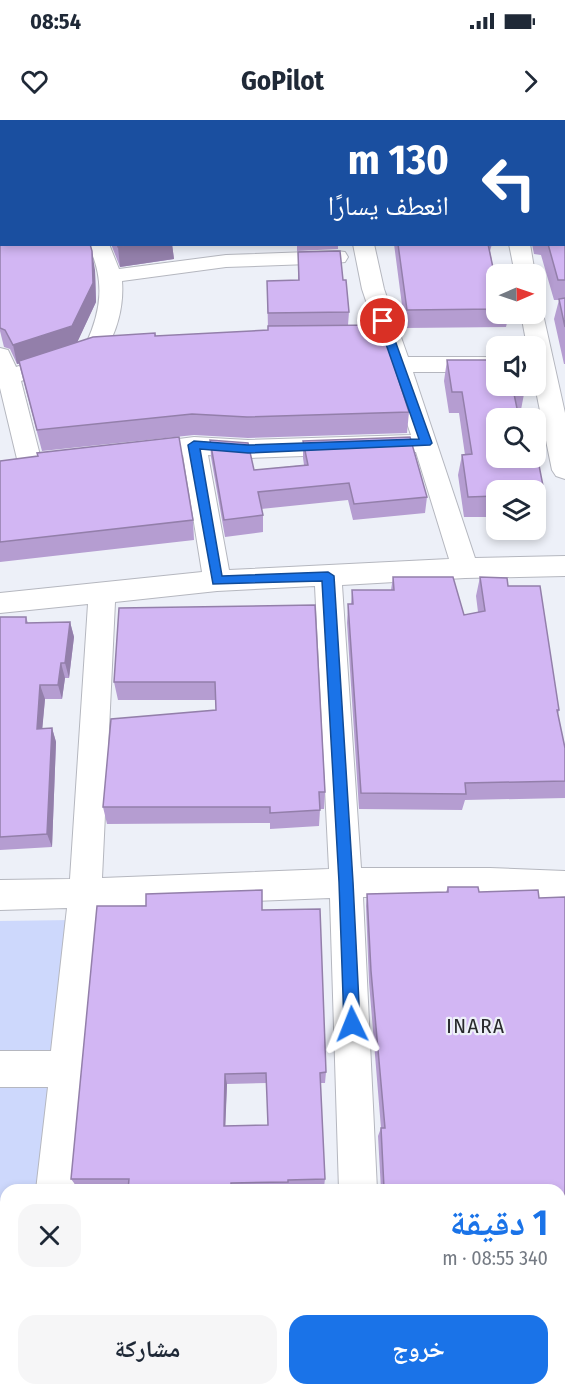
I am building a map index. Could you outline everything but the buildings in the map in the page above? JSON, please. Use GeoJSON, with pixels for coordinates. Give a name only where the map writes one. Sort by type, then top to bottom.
{"type":"FeatureCollection","features":[{"type":"Feature","properties":{"kind":"street"},"geometry":{"type":"LineString","coordinates":[[7,386],[66,357],[106,348],[105,327],[113,276],[99,246]]}},
{"type":"Feature","properties":{"kind":"street"},"geometry":{"type":"LineString","coordinates":[[188,246],[201,264]]}},
{"type":"Feature","properties":{"kind":"street"},"geometry":{"type":"LineString","coordinates":[[519,246],[523,264]]}},
{"type":"Feature","properties":{"kind":"street"},"geometry":{"type":"LineString","coordinates":[[113,276],[236,260],[364,251],[377,337],[398,365],[426,443],[465,568]]}},
{"type":"Feature","properties":{"kind":"street"},"geometry":{"type":"LineString","coordinates":[[0,355],[7,386],[31,463]]}},
{"type":"Feature","properties":{"kind":"street"},"geometry":{"type":"LineString","coordinates":[[398,365],[486,364]]}},
{"type":"Feature","properties":{"kind":"street"},"geometry":{"type":"LineString","coordinates":[[546,383],[560,422],[565,470]]}},
{"type":"Feature","properties":{"kind":"street"},"geometry":{"type":"LineString","coordinates":[[122,454],[194,445],[248,449],[426,443]]}},
{"type":"Feature","properties":{"kind":"street"},"geometry":{"type":"LineString","coordinates":[[194,445],[217,581]]}},
{"type":"Feature","properties":{"kind":"street"},"geometry":{"type":"LineString","coordinates":[[0,603],[217,581],[465,568],[565,566]]}},
{"type":"Feature","properties":{"kind":"street"},"geometry":{"type":"LineString","coordinates":[[328,576],[346,882],[358,1184]]}},
{"type":"Feature","properties":{"kind":"street"},"geometry":{"type":"LineString","coordinates":[[56,1184],[85,894],[102,592]]}},
{"type":"Feature","properties":{"kind":"street"},"geometry":{"type":"LineString","coordinates":[[0,895],[85,894],[346,882],[520,882],[565,886]]}},
{"type":"Feature","properties":{"kind":"street"},"geometry":{"type":"LineString","coordinates":[[0,1069],[67,1069]]}},
{"type":"Feature","properties":{"kind":"shaded area"},"geometry":{"type":"Polygon","coordinates":[[[72,920],[47,1184],[0,1184],[0,921],[72,920]]]}},
{"type":"Feature","properties":{"kind":"district","name":"INARA"},"geometry":{"type":"Point","coordinates":[476,1026]}},
{"type":"Feature","properties":{"kind":"route"},"geometry":{"type":"LineString","coordinates":[[352,1024],[328,576],[217,581],[194,445],[248,449],[426,443],[383,321]]}}]}
